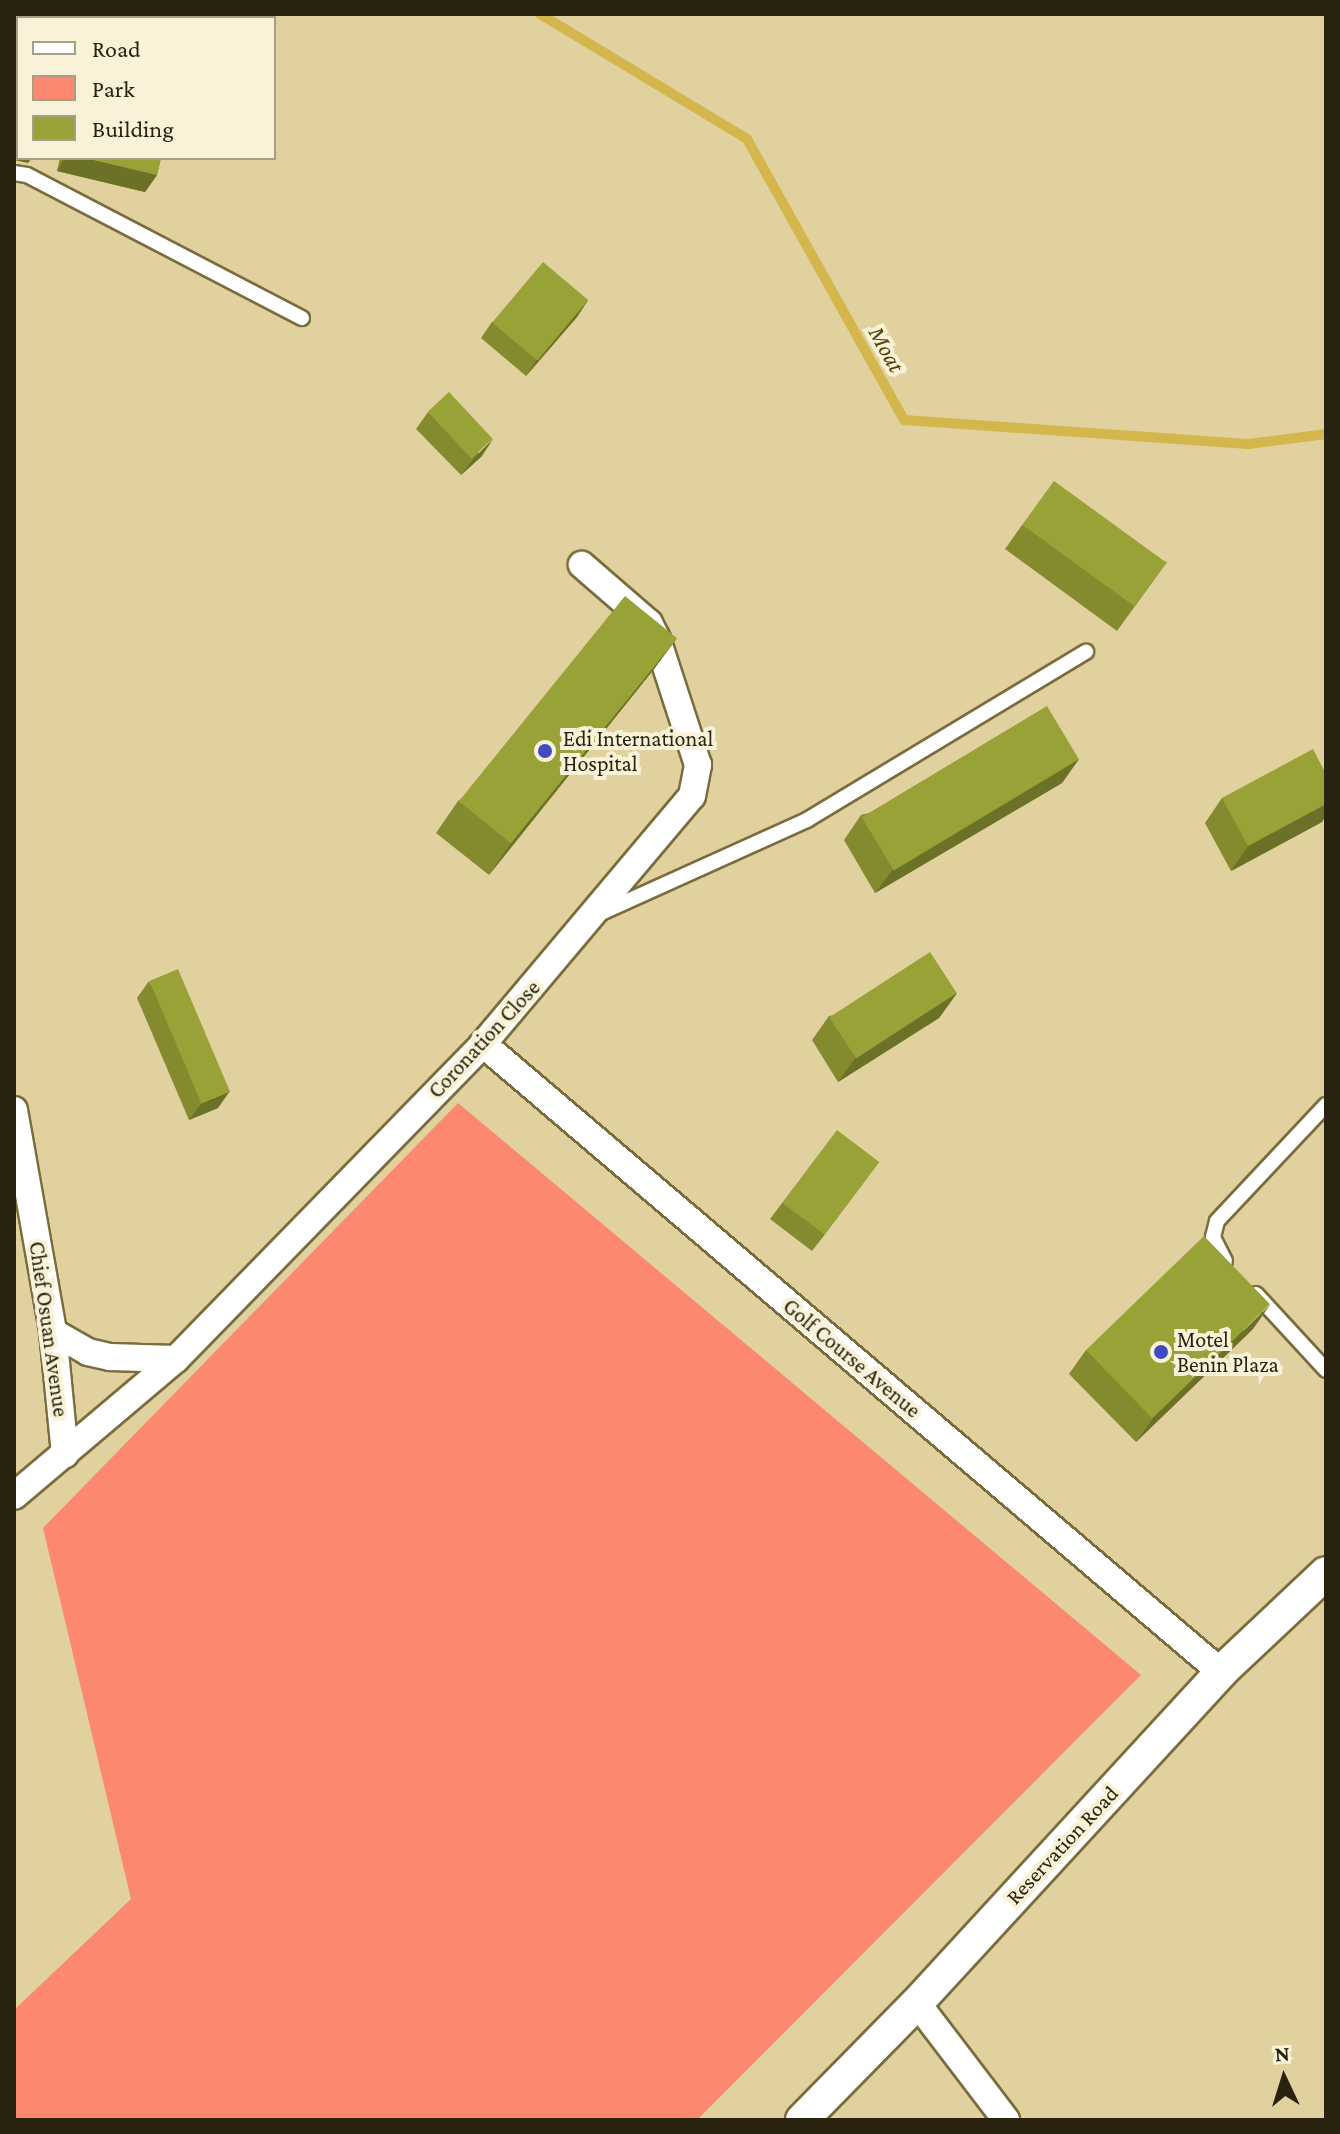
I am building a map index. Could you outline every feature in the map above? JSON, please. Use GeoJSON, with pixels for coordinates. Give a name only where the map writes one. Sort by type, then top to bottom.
{"type":"FeatureCollection","features":[{"type":"Feature","properties":{"kind":"street","name":"Coronation Close"},"geometry":{"type":"LineString","coordinates":[[14,1496],[176,1359],[483,1044],[597,914],[692,796],[698,765],[649,623],[582,565]]}},
{"type":"Feature","properties":{"kind":"street","name":"Golf Course Avenue"},"geometry":{"type":"LineString","coordinates":[[483,1044],[1221,1672]]}},
{"type":"Feature","properties":{"kind":"street","name":"Chief Osuan Avenue"},"geometry":{"type":"LineString","coordinates":[[14,1110],[53,1332],[65,1454]]}},
{"type":"Feature","properties":{"kind":"street"},"geometry":{"type":"LineString","coordinates":[[53,1332],[88,1352],[110,1357],[176,1359]]}},
{"type":"Feature","properties":{"kind":"street","name":"Reservation Road"},"geometry":{"type":"LineString","coordinates":[[802,2120],[917,2003],[1221,1672],[1326,1573]]}},
{"type":"Feature","properties":{"kind":"street"},"geometry":{"type":"LineString","coordinates":[[917,2003],[1006,2120]]}},
{"type":"Feature","properties":{"kind":"lane"},"geometry":{"type":"LineString","coordinates":[[14,173],[27,175],[302,318]]}},
{"type":"Feature","properties":{"kind":"lane"},"geometry":{"type":"LineString","coordinates":[[597,914],[807,820],[1086,652]]}},
{"type":"Feature","properties":{"kind":"lane"},"geometry":{"type":"LineString","coordinates":[[1326,1105],[1217,1221],[1213,1237],[1217,1252],[1326,1370]]}},
{"type":"Feature","properties":{"kind":"green space"},"geometry":{"type":"Polygon","coordinates":[[[458,1103],[1141,1675],[697,2120],[14,2120],[14,2010],[131,1899],[43,1528],[458,1103]]]}},
{"type":"Feature","properties":{"kind":"building"},"geometry":{"type":"Polygon","coordinates":[[[16,14],[36,16],[16,16],[16,48],[14,48],[16,14]]]}},
{"type":"Feature","properties":{"kind":"building"},"geometry":{"type":"Polygon","coordinates":[[[93,160],[161,160],[157,175],[93,160]]]}},
{"type":"Feature","properties":{"kind":"building"},"geometry":{"type":"Polygon","coordinates":[[[543,262],[588,300],[537,360],[492,323],[543,262]]]}},
{"type":"Feature","properties":{"kind":"building"},"geometry":{"type":"Polygon","coordinates":[[[449,392],[493,439],[471,459],[428,412],[449,392]]]}},
{"type":"Feature","properties":{"kind":"building"},"geometry":{"type":"Polygon","coordinates":[[[1054,481],[1166,563],[1135,606],[1022,525],[1054,481]]]}},
{"type":"Feature","properties":{"kind":"building","name":"Edi International Hospital"},"geometry":{"type":"Polygon","coordinates":[[[625,596],[677,638],[511,843],[459,801],[625,596]]]}},
{"type":"Feature","properties":{"kind":"building"},"geometry":{"type":"Polygon","coordinates":[[[1047,706],[1079,759],[894,870],[862,817],[1047,706]]]}},
{"type":"Feature","properties":{"kind":"building"},"geometry":{"type":"Polygon","coordinates":[[[1313,749],[1326,774],[1326,804],[1248,846],[1222,798],[1313,749]]]}},
{"type":"Feature","properties":{"kind":"building"},"geometry":{"type":"Polygon","coordinates":[[[930,952],[957,993],[856,1058],[829,1017],[930,952]]]}},
{"type":"Feature","properties":{"kind":"building"},"geometry":{"type":"Polygon","coordinates":[[[178,969],[230,1091],[201,1104],[149,981],[178,969]]]}},
{"type":"Feature","properties":{"kind":"building"},"geometry":{"type":"Polygon","coordinates":[[[837,1130],[879,1162],[825,1235],[782,1203],[837,1130]]]}},
{"type":"Feature","properties":{"kind":"building","name":"Motel Benin Plaza"},"geometry":{"type":"Polygon","coordinates":[[[1204,1236],[1270,1304],[1152,1418],[1086,1350],[1204,1236]]]}},
{"type":"Feature","properties":{"kind":"waterway","name":"Moat"},"geometry":{"type":"LineString","coordinates":[[540,14],[747,139],[904,420],[1248,444],[1326,434]]}},
{"type":"Feature","properties":{"kind":"place","name":"Edi International Hospital"},"geometry":{"type":"Point","coordinates":[545,751]}},
{"type":"Feature","properties":{"kind":"place","name":"Motel Benin Plaza"},"geometry":{"type":"Point","coordinates":[1161,1352]}}]}
